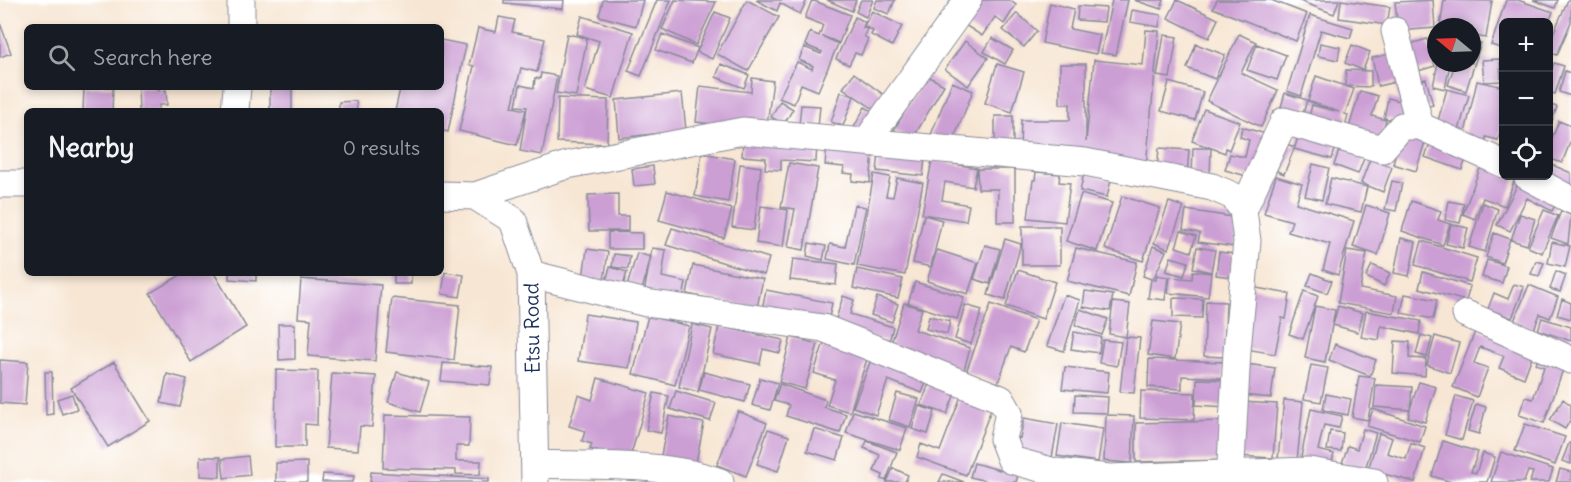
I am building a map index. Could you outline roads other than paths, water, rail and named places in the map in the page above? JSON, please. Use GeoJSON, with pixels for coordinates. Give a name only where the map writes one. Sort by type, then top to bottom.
{"type":"FeatureCollection","features":[{"type":"Feature","properties":{"kind":"street"},"geometry":{"type":"LineString","coordinates":[[241,0],[241,24]]}},
{"type":"Feature","properties":{"kind":"street"},"geometry":{"type":"LineString","coordinates":[[866,142],[968,0]]}},
{"type":"Feature","properties":{"kind":"street"},"geometry":{"type":"LineString","coordinates":[[1395,31],[1420,126]]}},
{"type":"Feature","properties":{"kind":"street"},"geometry":{"type":"LineString","coordinates":[[235,108],[237,90]]}},
{"type":"Feature","properties":{"kind":"street"},"geometry":{"type":"LineString","coordinates":[[1243,210],[1284,121],[1382,148],[1402,126],[1420,126],[1499,162]]}},
{"type":"Feature","properties":{"kind":"street"},"geometry":{"type":"LineString","coordinates":[[444,195],[475,196],[567,165],[743,131],[1085,162],[1212,187],[1233,196],[1243,210],[1247,241],[1237,351],[1230,477]]}},
{"type":"Feature","properties":{"kind":"street"},"geometry":{"type":"LineString","coordinates":[[1534,180],[1571,200]]}},
{"type":"Feature","properties":{"kind":"street"},"geometry":{"type":"LineString","coordinates":[[0,184],[24,184]]}},
{"type":"Feature","properties":{"kind":"street","name":"Etsu Road"},"geometry":{"type":"LineString","coordinates":[[475,196],[513,220],[531,274],[535,473]]}},
{"type":"Feature","properties":{"kind":"street"},"geometry":{"type":"LineString","coordinates":[[531,274],[646,303],[823,328],[1001,399],[1009,413],[1003,440],[1011,460],[1055,472],[1109,478],[1230,477],[1309,471],[1374,482]]}},
{"type":"Feature","properties":{"kind":"street"},"geometry":{"type":"LineString","coordinates":[[1466,314],[1571,360]]}},
{"type":"Feature","properties":{"kind":"street"},"geometry":{"type":"LineString","coordinates":[[535,473],[646,468],[708,477],[720,482]]}}]}
